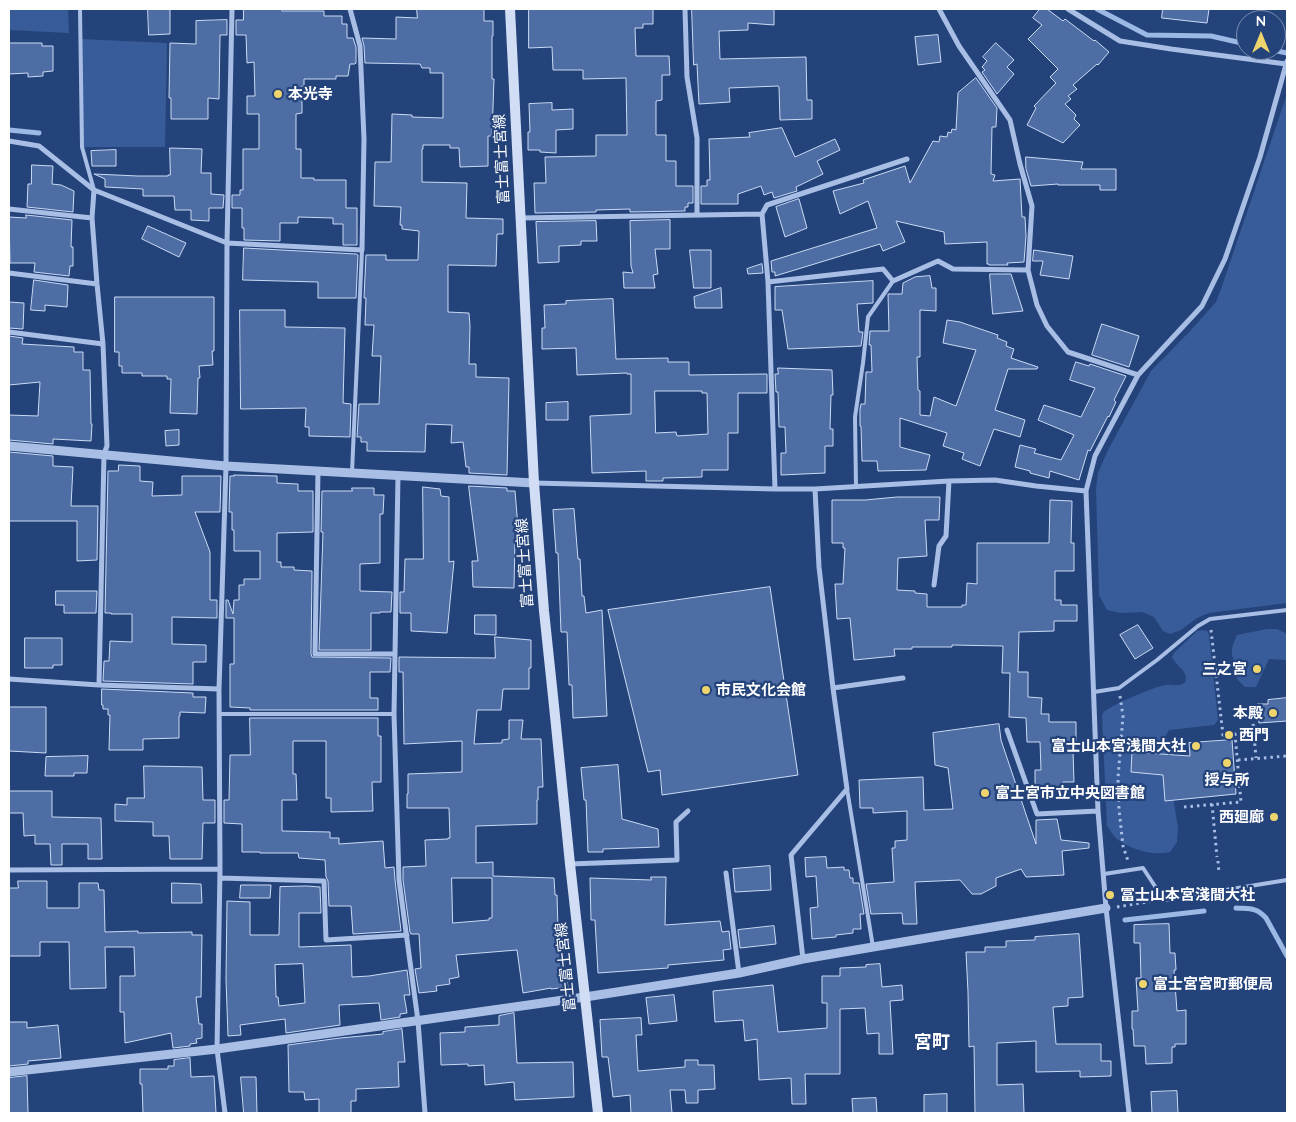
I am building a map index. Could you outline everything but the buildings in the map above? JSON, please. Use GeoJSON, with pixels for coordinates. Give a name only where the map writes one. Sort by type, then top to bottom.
{"type":"FeatureCollection","features":[{"type":"Feature","properties":{"kind":"main road","name":"富士富士宮線"},"geometry":{"type":"LineString","coordinates":[[510,9],[534,484],[544,611],[598,1113]]}},
{"type":"Feature","properties":{"kind":"street"},"geometry":{"type":"LineString","coordinates":[[225,1113],[216,1049],[220,878],[219,689],[226,466],[227,243],[232,9]]}},
{"type":"Feature","properties":{"kind":"street"},"geometry":{"type":"LineString","coordinates":[[9,141],[39,146],[94,190],[227,243],[362,250],[364,138],[360,46],[350,9]]}},
{"type":"Feature","properties":{"kind":"street"},"geometry":{"type":"LineString","coordinates":[[685,9],[686,77],[697,138],[697,215]]}},
{"type":"Feature","properties":{"kind":"street"},"geometry":{"type":"LineString","coordinates":[[939,9],[959,46],[1010,120],[1032,206],[1028,270],[1037,305],[1047,326],[1068,352],[1138,375]]}},
{"type":"Feature","properties":{"kind":"street"},"geometry":{"type":"LineString","coordinates":[[1068,9],[1120,41],[1171,49],[1287,62],[1260,157],[1225,259],[1202,306],[1138,375],[1095,456],[1086,492],[1098,811],[1106,908],[1129,1113]]}},
{"type":"Feature","properties":{"kind":"street"},"geometry":{"type":"LineString","coordinates":[[775,489],[768,282],[762,214],[767,205],[907,159]]}},
{"type":"Feature","properties":{"kind":"street"},"geometry":{"type":"LineString","coordinates":[[94,190],[92,218],[103,344],[107,446],[104,454],[99,685]]}},
{"type":"Feature","properties":{"kind":"street"},"geometry":{"type":"LineString","coordinates":[[9,209],[92,218]]}},
{"type":"Feature","properties":{"kind":"street"},"geometry":{"type":"LineString","coordinates":[[520,218],[762,214]]}},
{"type":"Feature","properties":{"kind":"street"},"geometry":{"type":"LineString","coordinates":[[768,282],[883,269],[894,281],[938,261],[953,269],[1028,270]]}},
{"type":"Feature","properties":{"kind":"street"},"geometry":{"type":"LineString","coordinates":[[9,274],[97,284]]}},
{"type":"Feature","properties":{"kind":"street"},"geometry":{"type":"LineString","coordinates":[[9,332],[103,344]]}},
{"type":"Feature","properties":{"kind":"street"},"geometry":{"type":"LineString","coordinates":[[9,446],[226,466],[534,484],[815,489],[995,480],[1086,492]]}},
{"type":"Feature","properties":{"kind":"street"},"geometry":{"type":"LineString","coordinates":[[318,472],[315,654],[395,654]]}},
{"type":"Feature","properties":{"kind":"street"},"geometry":{"type":"LineString","coordinates":[[398,476],[394,714],[399,880],[418,1021],[425,1113]]}},
{"type":"Feature","properties":{"kind":"street"},"geometry":{"type":"LineString","coordinates":[[934,585],[939,546],[946,536],[950,481]]}},
{"type":"Feature","properties":{"kind":"street"},"geometry":{"type":"LineString","coordinates":[[803,960],[791,855],[847,789],[819,567],[815,489]]}},
{"type":"Feature","properties":{"kind":"street"},"geometry":{"type":"LineString","coordinates":[[833,688],[903,678]]}},
{"type":"Feature","properties":{"kind":"street"},"geometry":{"type":"LineString","coordinates":[[9,679],[99,685],[219,689]]}},
{"type":"Feature","properties":{"kind":"street"},"geometry":{"type":"LineString","coordinates":[[1007,730],[1037,814],[1098,811]]}},
{"type":"Feature","properties":{"kind":"street"},"geometry":{"type":"LineString","coordinates":[[570,864],[677,860],[676,822],[688,811]]}},
{"type":"Feature","properties":{"kind":"street"},"geometry":{"type":"LineString","coordinates":[[9,870],[220,869]]}},
{"type":"Feature","properties":{"kind":"street"},"geometry":{"type":"LineString","coordinates":[[726,873],[739,974]]}},
{"type":"Feature","properties":{"kind":"street"},"geometry":{"type":"LineString","coordinates":[[220,878],[324,881],[326,940],[407,936]]}},
{"type":"Feature","properties":{"kind":"street"},"geometry":{"type":"LineString","coordinates":[[9,1072],[216,1049],[739,974],[873,947],[1106,908]]}},
{"type":"Feature","properties":{"kind":"lane"},"geometry":{"type":"LineString","coordinates":[[80,9],[82,147],[94,190]]}},
{"type":"Feature","properties":{"kind":"lane"},"geometry":{"type":"LineString","coordinates":[[352,473],[362,250]]}},
{"type":"Feature","properties":{"kind":"lane"},"geometry":{"type":"LineString","coordinates":[[856,487],[854,417],[868,317],[894,281]]}},
{"type":"Feature","properties":{"kind":"lane"},"geometry":{"type":"LineString","coordinates":[[1094,692],[1119,688],[1198,626],[1210,619],[1287,610]]}},
{"type":"Feature","properties":{"kind":"lane"},"geometry":{"type":"LineString","coordinates":[[219,714],[394,714]]}},
{"type":"Feature","properties":{"kind":"lane"},"geometry":{"type":"LineString","coordinates":[[847,789],[873,947]]}},
{"type":"Feature","properties":{"kind":"lane"},"geometry":{"type":"LineString","coordinates":[[1104,874],[1143,868],[1164,900],[1287,880]]}},
{"type":"Feature","properties":{"kind":"path"},"geometry":{"type":"LineString","coordinates":[[1210,619],[1223,735],[1226,735]]}},
{"type":"Feature","properties":{"kind":"path"},"geometry":{"type":"LineString","coordinates":[[1119,688],[1123,716],[1118,778],[1119,809],[1123,846],[1132,870]]}},
{"type":"Feature","properties":{"kind":"path"},"geometry":{"type":"LineString","coordinates":[[1252,711],[1256,758]]}},
{"type":"Feature","properties":{"kind":"path"},"geometry":{"type":"LineString","coordinates":[[1184,807],[1241,802],[1235,734],[1232,734]]}},
{"type":"Feature","properties":{"kind":"path"},"geometry":{"type":"LineString","coordinates":[[1238,760],[1287,756]]}},
{"type":"Feature","properties":{"kind":"path"},"geometry":{"type":"LineString","coordinates":[[1212,804],[1219,873]]}},
{"type":"Feature","properties":{"kind":"path"},"geometry":{"type":"LineString","coordinates":[[1233,808],[1235,826]]}},
{"type":"Feature","properties":{"kind":"path"},"geometry":{"type":"LineString","coordinates":[[1125,906],[1144,903]]}},
{"type":"Feature","properties":{"kind":"shaded area"},"geometry":{"type":"Polygon","coordinates":[[[9,9],[68,9],[69,33],[9,30],[9,9]]]}},
{"type":"Feature","properties":{"kind":"shaded area"},"geometry":{"type":"Polygon","coordinates":[[[80,39],[167,43],[165,147],[82,147],[80,39]]]}},
{"type":"Feature","properties":{"kind":"shaded area"},"geometry":{"type":"Polygon","coordinates":[[[1287,94],[1287,603],[1209,613],[1197,618],[1181,630],[1170,634],[1163,631],[1154,617],[1142,612],[1121,613],[1107,610],[1099,595],[1096,489],[1098,473],[1108,450],[1151,371],[1216,302],[1287,94]]]}},
{"type":"Feature","properties":{"kind":"shaded area"},"geometry":{"type":"Polygon","coordinates":[[[1277,629],[1287,634],[1287,660],[1269,659],[1256,687],[1245,687],[1237,679],[1238,667],[1232,655],[1233,644],[1237,635],[1277,629]]]}},
{"type":"Feature","properties":{"kind":"shaded area"},"geometry":{"type":"Polygon","coordinates":[[[1197,631],[1207,631],[1209,635],[1218,720],[1214,725],[1169,730],[1166,735],[1178,828],[1177,842],[1170,852],[1149,853],[1129,846],[1117,839],[1107,826],[1102,714],[1122,701],[1143,692],[1161,686],[1185,683],[1184,672],[1172,657],[1197,631]]]}},
{"type":"Feature","properties":{"kind":"waterway"},"geometry":{"type":"LineString","coordinates":[[1097,9],[1147,35],[1211,36],[1236,42]]}},
{"type":"Feature","properties":{"kind":"waterway"},"geometry":{"type":"LineString","coordinates":[[9,130],[39,133]]}},
{"type":"Feature","properties":{"kind":"waterway"},"geometry":{"type":"LineString","coordinates":[[1236,908],[1252,909],[1262,914],[1287,956]]}},
{"type":"Feature","properties":{"kind":"waterway"},"geometry":{"type":"LineString","coordinates":[[1125,920],[1204,911]]}},
{"type":"Feature","properties":{"kind":"place","name":"本光寺"},"geometry":{"type":"Point","coordinates":[278,94]}},
{"type":"Feature","properties":{"kind":"place","name":"三之宮"},"geometry":{"type":"Point","coordinates":[1257,669]}},
{"type":"Feature","properties":{"kind":"place","name":"市民文化会館"},"geometry":{"type":"Point","coordinates":[706,690]}},
{"type":"Feature","properties":{"kind":"place","name":"本殿"},"geometry":{"type":"Point","coordinates":[1273,713]}},
{"type":"Feature","properties":{"kind":"place","name":"西門"},"geometry":{"type":"Point","coordinates":[1229,735]}},
{"type":"Feature","properties":{"kind":"place","name":"富士山本宮浅間大社"},"geometry":{"type":"Point","coordinates":[1196,746]}},
{"type":"Feature","properties":{"kind":"place","name":"授与所"},"geometry":{"type":"Point","coordinates":[1227,763]}},
{"type":"Feature","properties":{"kind":"place","name":"富士宮市立中央図書館"},"geometry":{"type":"Point","coordinates":[985,793]}},
{"type":"Feature","properties":{"kind":"place","name":"西廻廊"},"geometry":{"type":"Point","coordinates":[1274,817]}},
{"type":"Feature","properties":{"kind":"place","name":"冨士山本宮淺間大社"},"geometry":{"type":"Point","coordinates":[1110,895]}},
{"type":"Feature","properties":{"kind":"place","name":"富士宮宮町郵便局"},"geometry":{"type":"Point","coordinates":[1143,984]}},
{"type":"Feature","properties":{"kind":"district","name":"宮町"},"geometry":{"type":"Point","coordinates":[932,1043]}}]}
